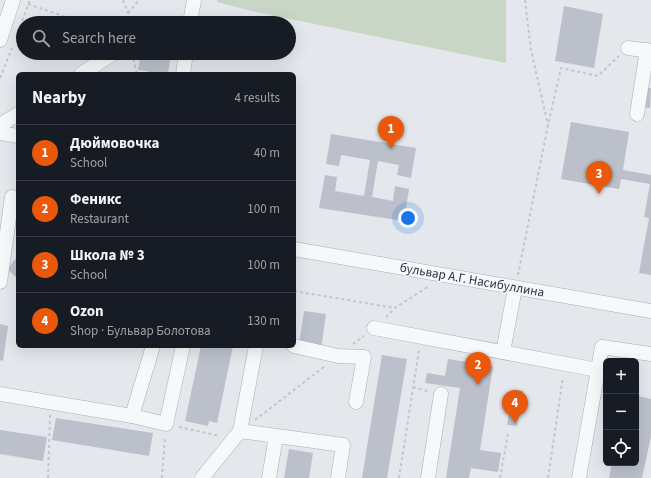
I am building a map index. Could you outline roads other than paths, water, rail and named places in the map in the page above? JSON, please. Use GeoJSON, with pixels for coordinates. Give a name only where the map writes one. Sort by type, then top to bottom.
{"type":"FeatureCollection","features":[{"type":"Feature","properties":{"kind":"street"},"geometry":{"type":"LineString","coordinates":[[0,40],[13,0]]}},
{"type":"Feature","properties":{"kind":"street"},"geometry":{"type":"LineString","coordinates":[[191,16],[194,0]]}},
{"type":"Feature","properties":{"kind":"street"},"geometry":{"type":"LineString","coordinates":[[628,48],[649,50],[637,114]]}},
{"type":"Feature","properties":{"kind":"street"},"geometry":{"type":"LineString","coordinates":[[84,72],[103,60]]}},
{"type":"Feature","properties":{"kind":"street"},"geometry":{"type":"LineString","coordinates":[[183,72],[185,60]]}},
{"type":"Feature","properties":{"kind":"street"},"geometry":{"type":"LineString","coordinates":[[0,125],[16,115]]}},
{"type":"Feature","properties":{"kind":"street"},"geometry":{"type":"LineString","coordinates":[[0,133],[16,136]]}},
{"type":"Feature","properties":{"kind":"street"},"geometry":{"type":"LineString","coordinates":[[0,206],[12,200]]}},
{"type":"Feature","properties":{"kind":"street"},"geometry":{"type":"LineString","coordinates":[[0,282],[12,200]]}},
{"type":"Feature","properties":{"kind":"street","name":"бульвар А.Г. Насибуллина"},"geometry":{"type":"LineString","coordinates":[[296,249],[651,311]]}},
{"type":"Feature","properties":{"kind":"street"},"geometry":{"type":"LineString","coordinates":[[503,352],[515,288]]}},
{"type":"Feature","properties":{"kind":"street"},"geometry":{"type":"LineString","coordinates":[[374,328],[598,370]]}},
{"type":"Feature","properties":{"kind":"street"},"geometry":{"type":"LineString","coordinates":[[296,346],[338,356],[364,357],[356,402]]}},
{"type":"Feature","properties":{"kind":"street"},"geometry":{"type":"LineString","coordinates":[[579,478],[602,347],[651,354]]}},
{"type":"Feature","properties":{"kind":"street"},"geometry":{"type":"LineString","coordinates":[[132,416],[152,348]]}},
{"type":"Feature","properties":{"kind":"street"},"geometry":{"type":"LineString","coordinates":[[0,394],[132,416],[166,424],[184,348]]}},
{"type":"Feature","properties":{"kind":"street"},"geometry":{"type":"LineString","coordinates":[[202,478],[237,435],[256,348]]}},
{"type":"Feature","properties":{"kind":"street"},"geometry":{"type":"LineString","coordinates":[[428,478],[441,394]]}},
{"type":"Feature","properties":{"kind":"street"},"geometry":{"type":"LineString","coordinates":[[237,435],[276,436],[343,445],[338,478]]}},
{"type":"Feature","properties":{"kind":"street"},"geometry":{"type":"LineString","coordinates":[[269,478],[276,436]]}},
{"type":"Feature","properties":{"kind":"place","name":"Дюймовочка"},"geometry":{"type":"Point","coordinates":[391,149]}},
{"type":"Feature","properties":{"kind":"place","name":"Школа № 3"},"geometry":{"type":"Point","coordinates":[599,194]}},
{"type":"Feature","properties":{"kind":"place","name":"Феникс"},"geometry":{"type":"Point","coordinates":[478,385]}},
{"type":"Feature","properties":{"kind":"place","name":"Ozon"},"geometry":{"type":"Point","coordinates":[515,423]}}]}
